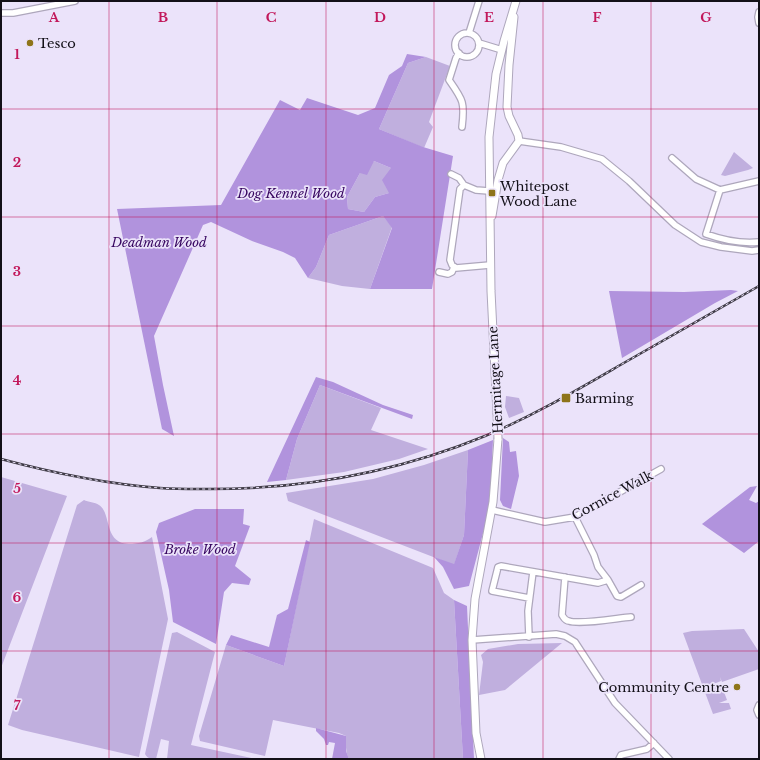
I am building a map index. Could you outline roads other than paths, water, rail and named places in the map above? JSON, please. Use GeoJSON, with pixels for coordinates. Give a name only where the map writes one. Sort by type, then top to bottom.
{"type":"FeatureCollection","features":[{"type":"Feature","properties":{"kind":"main road","name":"Hermitage Lane"},"geometry":{"type":"LineString","coordinates":[[481,759],[476,732],[472,640],[475,599],[492,510],[498,439],[490,265],[489,137],[496,74],[516,1]]}},
{"type":"Feature","properties":{"kind":"main road"},"geometry":{"type":"LineString","coordinates":[[490,232],[498,180],[503,163],[519,141],[507,107],[509,65],[516,1]]}},
{"type":"Feature","properties":{"kind":"street"},"geometry":{"type":"LineString","coordinates":[[1,13],[13,13],[75,1]]}},
{"type":"Feature","properties":{"kind":"street"},"geometry":{"type":"LineString","coordinates":[[469,33],[479,1]]}},
{"type":"Feature","properties":{"kind":"street"},"geometry":{"type":"LineString","coordinates":[[759,12],[759,23]]}},
{"type":"Feature","properties":{"kind":"street"},"geometry":{"type":"LineString","coordinates":[[469,33],[476,36],[479,43],[478,50],[472,55],[465,56],[459,53],[455,46],[456,39],[462,34],[469,33]]}},
{"type":"Feature","properties":{"kind":"street"},"geometry":{"type":"LineString","coordinates":[[479,43],[502,50]]}},
{"type":"Feature","properties":{"kind":"street"},"geometry":{"type":"LineString","coordinates":[[459,53],[449,80],[461,97],[464,107],[462,127]]}},
{"type":"Feature","properties":{"kind":"street"},"geometry":{"type":"LineString","coordinates":[[519,141],[561,147],[602,159],[629,181],[675,225],[701,242],[721,247],[752,251],[759,250]]}},
{"type":"Feature","properties":{"kind":"street"},"geometry":{"type":"LineString","coordinates":[[672,158],[696,179],[720,190],[759,181]]}},
{"type":"Feature","properties":{"kind":"street"},"geometry":{"type":"LineString","coordinates":[[451,174],[461,175],[464,185]]}},
{"type":"Feature","properties":{"kind":"street"},"geometry":{"type":"LineString","coordinates":[[464,185],[476,190],[489,190]]}},
{"type":"Feature","properties":{"kind":"street"},"geometry":{"type":"LineString","coordinates":[[464,185],[459,190],[450,260],[451,264],[456,268],[490,265]]}},
{"type":"Feature","properties":{"kind":"street"},"geometry":{"type":"LineString","coordinates":[[720,190],[706,234],[717,238],[744,243],[759,242]]}},
{"type":"Feature","properties":{"kind":"street"},"geometry":{"type":"LineString","coordinates":[[439,272],[448,274],[452,272],[454,267]]}},
{"type":"Feature","properties":{"kind":"street","name":"Cornice Walk"},"geometry":{"type":"LineString","coordinates":[[492,510],[545,522],[574,517],[662,469]]}},
{"type":"Feature","properties":{"kind":"street"},"geometry":{"type":"LineString","coordinates":[[574,517],[594,555],[598,567],[608,580],[618,598],[641,585]]}},
{"type":"Feature","properties":{"kind":"street"},"geometry":{"type":"LineString","coordinates":[[530,598],[492,591],[498,567],[501,566],[598,583],[608,580]]}},
{"type":"Feature","properties":{"kind":"street"},"geometry":{"type":"LineString","coordinates":[[529,636],[528,611],[533,572]]}},
{"type":"Feature","properties":{"kind":"street"},"geometry":{"type":"LineString","coordinates":[[565,577],[562,615],[565,620],[569,622],[631,617]]}},
{"type":"Feature","properties":{"kind":"street"},"geometry":{"type":"LineString","coordinates":[[472,640],[556,634],[565,636],[572,640],[615,703],[670,759]]}},
{"type":"Feature","properties":{"kind":"street"},"geometry":{"type":"LineString","coordinates":[[759,705],[757,710],[759,716]]}},
{"type":"Feature","properties":{"kind":"street"},"geometry":{"type":"LineString","coordinates":[[618,759],[621,754],[647,748],[654,743]]}},
{"type":"Feature","properties":{"kind":"railway"},"geometry":{"type":"LineString","coordinates":[[1,459],[40,469],[100,481],[175,489],[237,489],[346,477],[416,460],[451,449],[520,420],[572,393],[759,286]]}},
{"type":"Feature","properties":{"kind":"place","name":"Tesco"},"geometry":{"type":"Point","coordinates":[30,43]}},
{"type":"Feature","properties":{"kind":"place","name":"Whitepost Wood Lane"},"geometry":{"type":"Point","coordinates":[492,193]}},
{"type":"Feature","properties":{"kind":"place","name":"Barming"},"geometry":{"type":"Point","coordinates":[566,398]}},
{"type":"Feature","properties":{"kind":"place","name":"Community Centre"},"geometry":{"type":"Point","coordinates":[737,687]}},
{"type":"Feature","properties":{"kind":"park label","name":"Dog Kennel Wood"},"geometry":{"type":"Point","coordinates":[291,193]}},
{"type":"Feature","properties":{"kind":"park label","name":"Deadman Wood"},"geometry":{"type":"Point","coordinates":[159,242]}},
{"type":"Feature","properties":{"kind":"park label","name":"Broke Wood"},"geometry":{"type":"Point","coordinates":[200,549]}}]}
